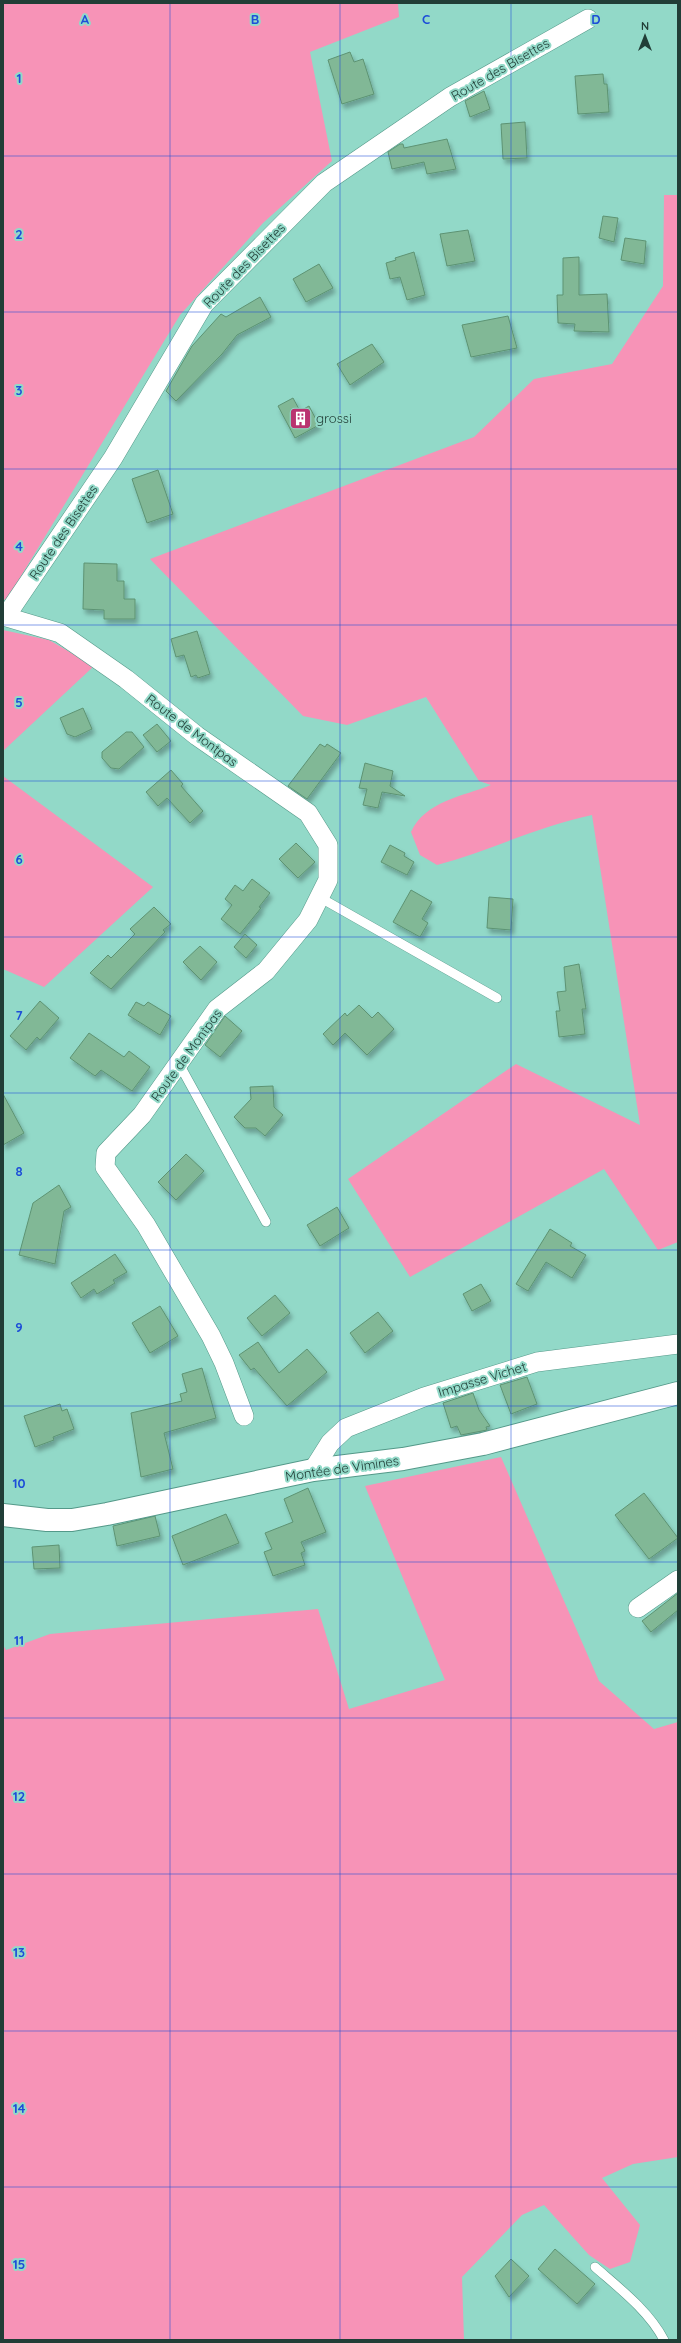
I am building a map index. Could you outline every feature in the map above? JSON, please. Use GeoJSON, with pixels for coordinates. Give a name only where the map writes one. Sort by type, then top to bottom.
{"type":"FeatureCollection","features":[{"type":"Feature","properties":{"kind":"street","name":"Route des Bisettes"},"geometry":{"type":"LineString","coordinates":[[5,616],[112,458],[204,304],[324,183],[450,97],[588,19]]}},
{"type":"Feature","properties":{"kind":"street","name":"Route de Montpas"},"geometry":{"type":"LineString","coordinates":[[5,616],[60,633],[126,679],[197,736],[308,813],[328,845],[328,880],[308,920],[266,971],[217,1009],[178,1062],[142,1115],[106,1153],[105,1167],[146,1225],[211,1336],[224,1363],[244,1416]]}},
{"type":"Feature","properties":{"kind":"street","name":"Impasse Vichet"},"geometry":{"type":"LineString","coordinates":[[314,1470],[330,1443],[346,1428],[424,1397],[538,1362],[678,1344]]}},
{"type":"Feature","properties":{"kind":"street","name":"Montée de Vimines"},"geometry":{"type":"LineString","coordinates":[[3,1515],[40,1520],[72,1520],[314,1470],[403,1459],[483,1444],[678,1393]]}},
{"type":"Feature","properties":{"kind":"street"},"geometry":{"type":"LineString","coordinates":[[638,1608],[678,1580]]}},
{"type":"Feature","properties":{"kind":"lane"},"geometry":{"type":"LineString","coordinates":[[319,897],[497,998]]}},
{"type":"Feature","properties":{"kind":"lane"},"geometry":{"type":"LineString","coordinates":[[178,1062],[266,1222]]}},
{"type":"Feature","properties":{"kind":"lane"},"geometry":{"type":"LineString","coordinates":[[595,2267],[626,2294],[660,2332],[664,2340]]}},
{"type":"Feature","properties":{"kind":"shaded area"},"geometry":{"type":"Polygon","coordinates":[[[3,3],[398,3],[399,17],[310,52],[332,161],[263,223],[180,315],[7,599],[3,600],[3,3]]]}},
{"type":"Feature","properties":{"kind":"shaded area"},"geometry":{"type":"Polygon","coordinates":[[[664,195],[678,195],[678,1242],[658,1250],[604,1169],[410,1277],[348,1179],[516,1064],[640,1125],[592,815],[553,825],[476,853],[437,865],[420,855],[411,832],[417,822],[435,806],[491,785],[479,781],[426,697],[347,725],[303,716],[150,559],[474,437],[534,379],[612,364],[663,286],[664,195]]]}},
{"type":"Feature","properties":{"kind":"shaded area"},"geometry":{"type":"Polygon","coordinates":[[[3,630],[49,640],[94,666],[3,751],[3,630]]]}},
{"type":"Feature","properties":{"kind":"shaded area"},"geometry":{"type":"Polygon","coordinates":[[[3,776],[153,887],[44,987],[3,969],[3,776]]]}},
{"type":"Feature","properties":{"kind":"shaded area"},"geometry":{"type":"Polygon","coordinates":[[[501,1457],[599,1681],[654,1729],[678,1722],[678,2157],[633,2164],[602,2178],[640,2225],[630,2262],[610,2269],[589,2255],[544,2205],[522,2215],[462,2277],[464,2340],[3,2340],[3,1645],[6,1650],[50,1634],[318,1609],[349,1709],[445,1680],[365,1486],[501,1457]]]}},
{"type":"Feature","properties":{"kind":"building"},"geometry":{"type":"Polygon","coordinates":[[[350,52],[354,62],[363,59],[374,94],[342,104],[328,60],[350,52]]]}},
{"type":"Feature","properties":{"kind":"building"},"geometry":{"type":"Polygon","coordinates":[[[603,74],[604,84],[607,84],[609,112],[578,114],[575,76],[603,74]]]}},
{"type":"Feature","properties":{"kind":"building"},"geometry":{"type":"Polygon","coordinates":[[[484,91],[490,109],[470,117],[465,101],[484,91]]]}},
{"type":"Feature","properties":{"kind":"building"},"geometry":{"type":"Polygon","coordinates":[[[525,122],[527,158],[503,159],[501,124],[525,122]]]}},
{"type":"Feature","properties":{"kind":"building"},"geometry":{"type":"Polygon","coordinates":[[[447,139],[456,169],[427,174],[424,162],[392,169],[388,152],[400,144],[403,144],[404,148],[447,139]]]}},
{"type":"Feature","properties":{"kind":"building"},"geometry":{"type":"Polygon","coordinates":[[[603,216],[618,218],[614,242],[599,238],[603,216]]]}},
{"type":"Feature","properties":{"kind":"building"},"geometry":{"type":"Polygon","coordinates":[[[468,230],[475,261],[447,266],[440,234],[468,230]]]}},
{"type":"Feature","properties":{"kind":"building"},"geometry":{"type":"Polygon","coordinates":[[[625,238],[646,241],[644,264],[621,260],[625,238]]]}},
{"type":"Feature","properties":{"kind":"building"},"geometry":{"type":"Polygon","coordinates":[[[414,252],[425,295],[407,300],[400,277],[390,279],[386,263],[396,260],[395,258],[414,252]]]}},
{"type":"Feature","properties":{"kind":"building"},"geometry":{"type":"Polygon","coordinates":[[[579,257],[579,295],[607,294],[609,332],[574,331],[575,324],[558,323],[557,295],[563,295],[563,258],[579,257]]]}},
{"type":"Feature","properties":{"kind":"building"},"geometry":{"type":"Polygon","coordinates":[[[319,264],[333,288],[306,302],[293,279],[319,264]]]}},
{"type":"Feature","properties":{"kind":"building"},"geometry":{"type":"Polygon","coordinates":[[[260,297],[271,317],[237,335],[222,354],[176,401],[166,391],[192,346],[221,314],[226,317],[260,297]]]}},
{"type":"Feature","properties":{"kind":"building"},"geometry":{"type":"Polygon","coordinates":[[[508,316],[517,348],[471,357],[462,325],[508,316]]]}},
{"type":"Feature","properties":{"kind":"building"},"geometry":{"type":"Polygon","coordinates":[[[372,344],[384,362],[350,385],[337,364],[372,344]]]}},
{"type":"Feature","properties":{"kind":"building","name":"grossi"},"geometry":{"type":"Polygon","coordinates":[[[293,398],[300,411],[309,406],[319,425],[295,438],[278,406],[293,398]]]}},
{"type":"Feature","properties":{"kind":"building"},"geometry":{"type":"Polygon","coordinates":[[[158,470],[173,514],[147,523],[132,479],[158,470]]]}},
{"type":"Feature","properties":{"kind":"building"},"geometry":{"type":"Polygon","coordinates":[[[84,563],[117,564],[117,581],[124,581],[124,599],[135,599],[135,619],[104,619],[104,610],[83,609],[84,563]]]}},
{"type":"Feature","properties":{"kind":"building"},"geometry":{"type":"Polygon","coordinates":[[[197,631],[210,674],[198,678],[196,675],[191,677],[184,655],[176,657],[171,639],[197,631]]]}},
{"type":"Feature","properties":{"kind":"building"},"geometry":{"type":"Polygon","coordinates":[[[83,708],[92,729],[75,737],[67,734],[60,718],[83,708]]]}},
{"type":"Feature","properties":{"kind":"building"},"geometry":{"type":"Polygon","coordinates":[[[157,724],[171,741],[157,752],[143,735],[157,724]]]}},
{"type":"Feature","properties":{"kind":"building"},"geometry":{"type":"Polygon","coordinates":[[[126,732],[132,732],[144,747],[119,769],[111,768],[102,758],[102,752],[126,732]]]}},
{"type":"Feature","properties":{"kind":"building"},"geometry":{"type":"Polygon","coordinates":[[[320,744],[325,747],[327,744],[341,753],[307,799],[288,786],[320,744]]]}},
{"type":"Feature","properties":{"kind":"building"},"geometry":{"type":"Polygon","coordinates":[[[365,763],[393,771],[390,786],[405,796],[382,792],[378,808],[363,805],[367,789],[359,788],[365,763]]]}},
{"type":"Feature","properties":{"kind":"building"},"geometry":{"type":"Polygon","coordinates":[[[171,770],[183,784],[181,786],[203,811],[190,823],[167,798],[158,806],[146,792],[171,770]]]}},
{"type":"Feature","properties":{"kind":"building"},"geometry":{"type":"Polygon","coordinates":[[[296,843],[315,862],[298,878],[279,859],[296,843]]]}},
{"type":"Feature","properties":{"kind":"building"},"geometry":{"type":"Polygon","coordinates":[[[390,845],[405,853],[404,856],[414,862],[407,875],[381,862],[390,845]]]}},
{"type":"Feature","properties":{"kind":"building"},"geometry":{"type":"Polygon","coordinates":[[[252,879],[270,893],[259,907],[261,908],[240,934],[221,919],[232,905],[225,899],[235,885],[243,891],[252,879]]]}},
{"type":"Feature","properties":{"kind":"building"},"geometry":{"type":"Polygon","coordinates":[[[411,890],[432,902],[422,919],[428,923],[420,937],[393,922],[411,890]]]}},
{"type":"Feature","properties":{"kind":"building"},"geometry":{"type":"Polygon","coordinates":[[[489,897],[513,899],[511,930],[487,928],[489,897]]]}},
{"type":"Feature","properties":{"kind":"building"},"geometry":{"type":"Polygon","coordinates":[[[154,907],[171,924],[163,930],[165,932],[111,989],[90,973],[108,955],[111,958],[135,934],[130,929],[154,907]]]}},
{"type":"Feature","properties":{"kind":"building"},"geometry":{"type":"Polygon","coordinates":[[[245,934],[257,945],[246,958],[234,947],[245,934]]]}},
{"type":"Feature","properties":{"kind":"building"},"geometry":{"type":"Polygon","coordinates":[[[200,946],[217,962],[201,980],[183,962],[200,946]]]}},
{"type":"Feature","properties":{"kind":"building"},"geometry":{"type":"Polygon","coordinates":[[[579,964],[586,1009],[582,1009],[585,1034],[559,1037],[556,1011],[560,1011],[557,992],[566,991],[564,967],[579,964]]]}},
{"type":"Feature","properties":{"kind":"building"},"geometry":{"type":"Polygon","coordinates":[[[40,1001],[59,1018],[40,1040],[37,1037],[26,1050],[10,1036],[40,1001]]]}},
{"type":"Feature","properties":{"kind":"building"},"geometry":{"type":"Polygon","coordinates":[[[136,1002],[144,1006],[148,1002],[171,1016],[160,1035],[128,1015],[136,1002]]]}},
{"type":"Feature","properties":{"kind":"building"},"geometry":{"type":"Polygon","coordinates":[[[359,1005],[372,1018],[378,1012],[394,1029],[367,1055],[345,1033],[333,1045],[323,1034],[345,1013],[347,1016],[359,1005]]]}},
{"type":"Feature","properties":{"kind":"building"},"geometry":{"type":"Polygon","coordinates":[[[225,1016],[242,1031],[220,1057],[205,1045],[225,1016]]]}},
{"type":"Feature","properties":{"kind":"building"},"geometry":{"type":"Polygon","coordinates":[[[89,1033],[124,1057],[129,1051],[150,1067],[132,1091],[101,1070],[95,1076],[70,1058],[89,1033]]]}},
{"type":"Feature","properties":{"kind":"building"},"geometry":{"type":"Polygon","coordinates":[[[273,1086],[274,1107],[283,1115],[265,1136],[256,1128],[245,1128],[234,1117],[251,1099],[250,1087],[273,1086]]]}},
{"type":"Feature","properties":{"kind":"building"},"geometry":{"type":"Polygon","coordinates":[[[3,1094],[24,1133],[3,1145],[3,1094]]]}},
{"type":"Feature","properties":{"kind":"building"},"geometry":{"type":"Polygon","coordinates":[[[186,1154],[204,1171],[176,1200],[158,1182],[186,1154]]]}},
{"type":"Feature","properties":{"kind":"building"},"geometry":{"type":"Polygon","coordinates":[[[59,1185],[71,1207],[64,1211],[55,1264],[19,1255],[33,1203],[59,1185]]]}},
{"type":"Feature","properties":{"kind":"building"},"geometry":{"type":"Polygon","coordinates":[[[337,1207],[349,1228],[320,1246],[307,1225],[337,1207]]]}},
{"type":"Feature","properties":{"kind":"building"},"geometry":{"type":"Polygon","coordinates":[[[550,1229],[572,1243],[570,1246],[586,1255],[572,1278],[546,1262],[528,1291],[516,1284],[550,1229]]]}},
{"type":"Feature","properties":{"kind":"building"},"geometry":{"type":"Polygon","coordinates":[[[115,1254],[127,1272],[113,1280],[115,1283],[97,1294],[94,1289],[81,1298],[71,1283],[115,1254]]]}},
{"type":"Feature","properties":{"kind":"building"},"geometry":{"type":"Polygon","coordinates":[[[481,1284],[491,1301],[472,1311],[463,1294],[481,1284]]]}},
{"type":"Feature","properties":{"kind":"building"},"geometry":{"type":"Polygon","coordinates":[[[275,1295],[290,1313],[262,1336],[247,1318],[275,1295]]]}},
{"type":"Feature","properties":{"kind":"building"},"geometry":{"type":"Polygon","coordinates":[[[160,1306],[178,1336],[150,1353],[132,1323],[160,1306]]]}},
{"type":"Feature","properties":{"kind":"building"},"geometry":{"type":"Polygon","coordinates":[[[378,1312],[393,1331],[365,1353],[350,1333],[378,1312]]]}},
{"type":"Feature","properties":{"kind":"building"},"geometry":{"type":"Polygon","coordinates":[[[258,1342],[279,1373],[307,1349],[327,1372],[287,1406],[254,1368],[251,1370],[239,1355],[258,1342]]]}},
{"type":"Feature","properties":{"kind":"building"},"geometry":{"type":"Polygon","coordinates":[[[202,1368],[216,1418],[164,1433],[173,1469],[141,1477],[131,1413],[182,1401],[180,1394],[187,1392],[182,1374],[202,1368]]]}},
{"type":"Feature","properties":{"kind":"building"},"geometry":{"type":"Polygon","coordinates":[[[527,1377],[537,1404],[511,1414],[500,1385],[527,1377]]]}},
{"type":"Feature","properties":{"kind":"building"},"geometry":{"type":"Polygon","coordinates":[[[473,1393],[479,1410],[490,1426],[486,1427],[487,1430],[461,1435],[457,1426],[451,1428],[443,1403],[473,1393]]]}},
{"type":"Feature","properties":{"kind":"building"},"geometry":{"type":"Polygon","coordinates":[[[60,1404],[62,1411],[67,1409],[74,1429],[53,1437],[54,1440],[35,1447],[24,1416],[60,1404]]]}},
{"type":"Feature","properties":{"kind":"building"},"geometry":{"type":"Polygon","coordinates":[[[308,1488],[326,1532],[301,1542],[305,1551],[301,1553],[305,1565],[273,1576],[264,1552],[272,1549],[265,1533],[293,1522],[284,1499],[308,1488]]]}},
{"type":"Feature","properties":{"kind":"building"},"geometry":{"type":"Polygon","coordinates":[[[644,1493],[678,1538],[649,1559],[615,1515],[644,1493]]]}},
{"type":"Feature","properties":{"kind":"building"},"geometry":{"type":"Polygon","coordinates":[[[226,1514],[239,1543],[183,1565],[172,1536],[226,1514]]]}},
{"type":"Feature","properties":{"kind":"building"},"geometry":{"type":"Polygon","coordinates":[[[155,1516],[160,1536],[117,1546],[113,1526],[155,1516]]]}},
{"type":"Feature","properties":{"kind":"building"},"geometry":{"type":"Polygon","coordinates":[[[59,1545],[60,1568],[34,1569],[32,1547],[59,1545]]]}},
{"type":"Feature","properties":{"kind":"building"},"geometry":{"type":"Polygon","coordinates":[[[678,1593],[678,1610],[651,1632],[642,1621],[678,1593]]]}},
{"type":"Feature","properties":{"kind":"building"},"geometry":{"type":"Polygon","coordinates":[[[555,2249],[595,2284],[577,2304],[538,2269],[555,2249]]]}},
{"type":"Feature","properties":{"kind":"building"},"geometry":{"type":"Polygon","coordinates":[[[511,2259],[529,2276],[509,2297],[495,2276],[511,2259]]]}},
{"type":"Feature","properties":{"kind":"place","name":"grossi"},"geometry":{"type":"Point","coordinates":[300,418]}}]}
